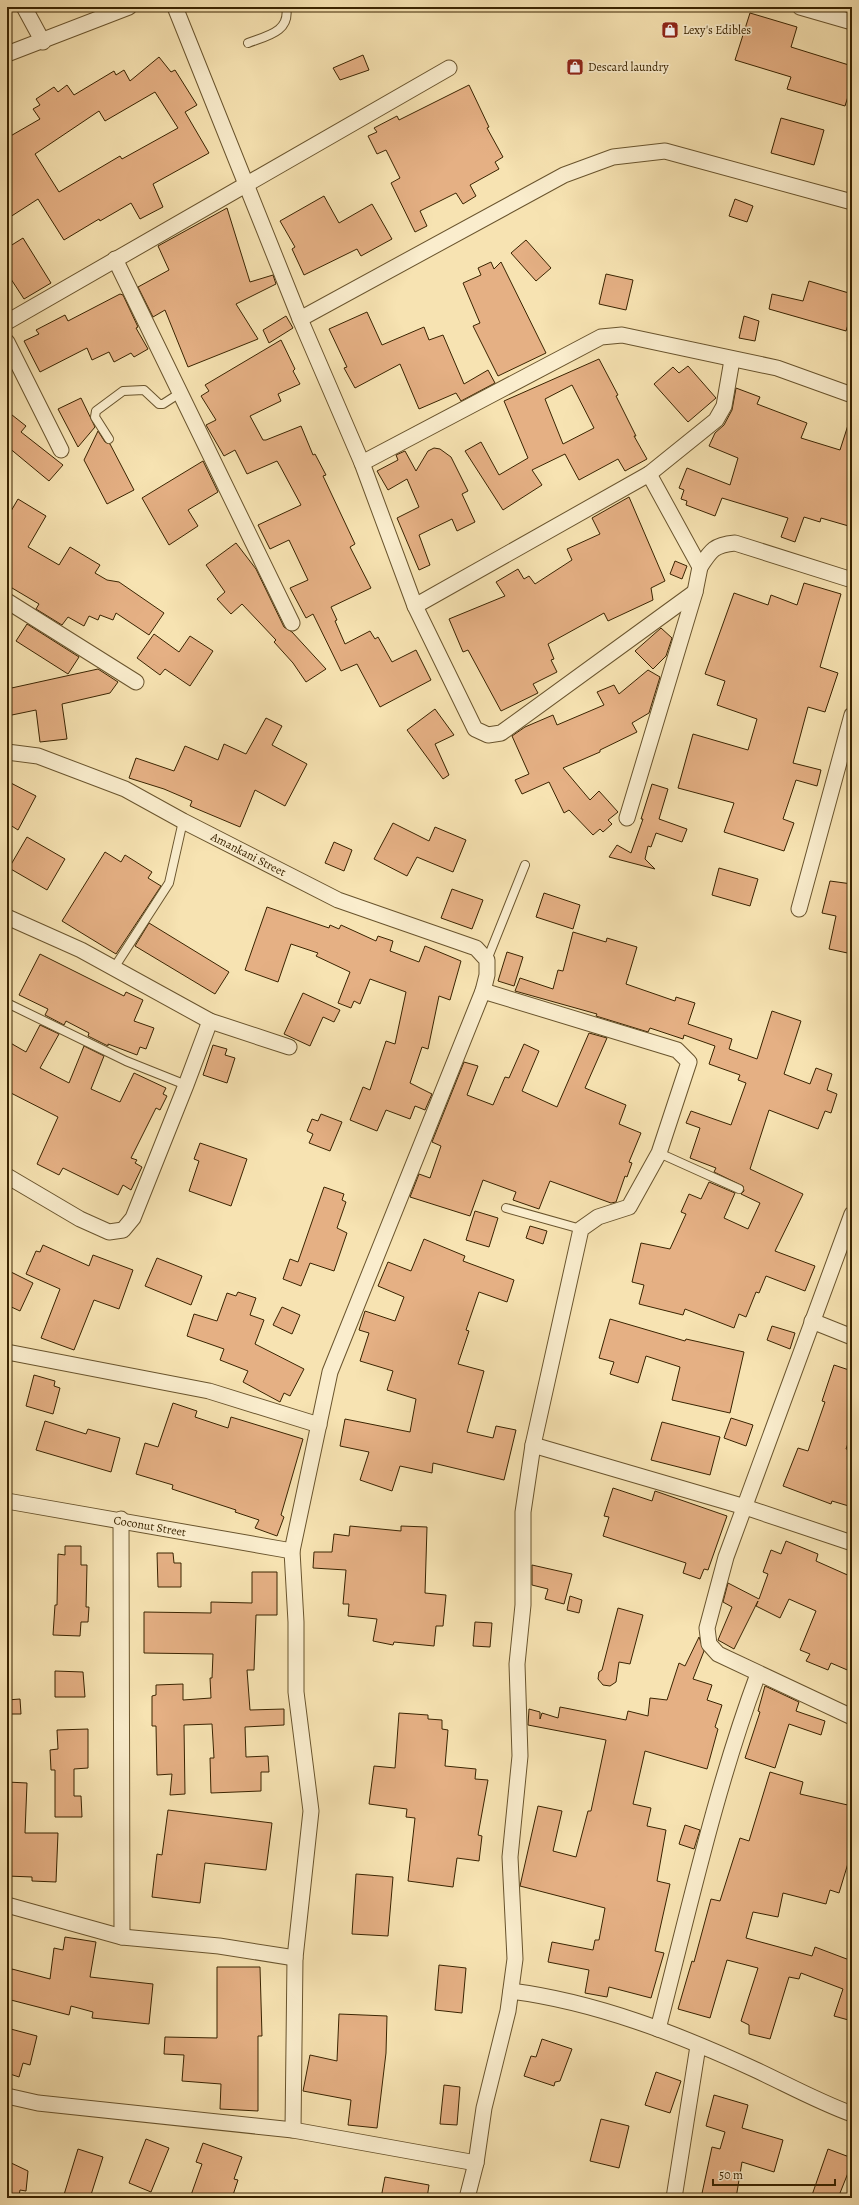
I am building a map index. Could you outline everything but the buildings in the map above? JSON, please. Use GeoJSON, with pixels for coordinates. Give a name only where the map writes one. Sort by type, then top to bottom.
{"type":"FeatureCollection","features":[{"type":"Feature","properties":{"kind":"street"},"geometry":{"type":"LineString","coordinates":[[24,7],[43,42]]}},
{"type":"Feature","properties":{"kind":"street"},"geometry":{"type":"LineString","coordinates":[[7,54],[43,42],[129,7]]}},
{"type":"Feature","properties":{"kind":"street"},"geometry":{"type":"LineString","coordinates":[[175,7],[247,183],[300,319],[362,463],[415,606],[475,729],[488,735],[501,733],[695,592]]}},
{"type":"Feature","properties":{"kind":"street"},"geometry":{"type":"LineString","coordinates":[[800,7],[852,22]]}},
{"type":"Feature","properties":{"kind":"street"},"geometry":{"type":"LineString","coordinates":[[7,322],[449,68]]}},
{"type":"Feature","properties":{"kind":"street"},"geometry":{"type":"LineString","coordinates":[[300,319],[564,175],[613,158],[665,151],[852,202]]}},
{"type":"Feature","properties":{"kind":"street"},"geometry":{"type":"LineString","coordinates":[[115,259],[292,623]]}},
{"type":"Feature","properties":{"kind":"street"},"geometry":{"type":"LineString","coordinates":[[362,463],[601,337],[622,335],[732,360],[777,368],[852,395]]}},
{"type":"Feature","properties":{"kind":"street"},"geometry":{"type":"LineString","coordinates":[[7,342],[62,450]]}},
{"type":"Feature","properties":{"kind":"street"},"geometry":{"type":"LineString","coordinates":[[415,606],[649,474],[716,420],[724,406],[732,360]]}},
{"type":"Feature","properties":{"kind":"street"},"geometry":{"type":"LineString","coordinates":[[649,474],[700,567]]}},
{"type":"Feature","properties":{"kind":"street"},"geometry":{"type":"LineString","coordinates":[[627,818],[695,592],[700,567],[712,549],[723,544],[735,543],[852,580]]}},
{"type":"Feature","properties":{"kind":"street"},"geometry":{"type":"LineString","coordinates":[[7,601],[136,682]]}},
{"type":"Feature","properties":{"kind":"street"},"geometry":{"type":"LineString","coordinates":[[799,909],[852,715]]}},
{"type":"Feature","properties":{"kind":"street","name":"Amankani Street"},"geometry":{"type":"LineString","coordinates":[[7,752],[38,756],[125,789],[183,821],[338,900],[476,948],[487,960]]}},
{"type":"Feature","properties":{"kind":"street"},"geometry":{"type":"LineString","coordinates":[[8,919],[81,950],[210,1020],[289,1047]]}},
{"type":"Feature","properties":{"kind":"street"},"geometry":{"type":"LineString","coordinates":[[293,2130],[295,1958],[311,1811],[296,1692],[296,1622],[292,1551],[330,1372],[483,991],[487,975],[487,960]]}},
{"type":"Feature","properties":{"kind":"street"},"geometry":{"type":"LineString","coordinates":[[467,2198],[476,2163],[484,2108],[508,2011],[515,1959],[510,1857],[520,1756],[517,1664],[523,1605],[523,1512],[533,1444],[581,1229],[598,1218],[629,1207],[659,1153],[689,1062],[677,1050],[483,991]]}},
{"type":"Feature","properties":{"kind":"street"},"geometry":{"type":"LineString","coordinates":[[7,1176],[80,1219],[109,1232],[123,1230],[133,1218],[210,1020]]}},
{"type":"Feature","properties":{"kind":"street"},"geometry":{"type":"LineString","coordinates":[[852,1214],[726,1557],[707,1628],[709,1644],[718,1654],[852,1718]]}},
{"type":"Feature","properties":{"kind":"street"},"geometry":{"type":"LineString","coordinates":[[812,1322],[852,1337]]}},
{"type":"Feature","properties":{"kind":"street"},"geometry":{"type":"LineString","coordinates":[[7,1352],[209,1391],[319,1425]]}},
{"type":"Feature","properties":{"kind":"street"},"geometry":{"type":"LineString","coordinates":[[533,1444],[745,1506],[852,1543]]}},
{"type":"Feature","properties":{"kind":"street","name":"Coconut Street"},"geometry":{"type":"LineString","coordinates":[[7,1501],[292,1551]]}},
{"type":"Feature","properties":{"kind":"street"},"geometry":{"type":"LineString","coordinates":[[121,1520],[122,1937]]}},
{"type":"Feature","properties":{"kind":"street"},"geometry":{"type":"LineString","coordinates":[[658,2029],[701,1854],[737,1730],[758,1674]]}},
{"type":"Feature","properties":{"kind":"street"},"geometry":{"type":"LineString","coordinates":[[7,1905],[122,1937],[219,1946],[295,1958]]}},
{"type":"Feature","properties":{"kind":"street"},"geometry":{"type":"LineString","coordinates":[[511,1991],[543,1995],[590,2006],[658,2029],[755,2070],[824,2104],[852,2114]]}},
{"type":"Feature","properties":{"kind":"street"},"geometry":{"type":"LineString","coordinates":[[674,2198],[698,2046]]}},
{"type":"Feature","properties":{"kind":"street"},"geometry":{"type":"LineString","coordinates":[[7,2096],[38,2103],[293,2130],[476,2163]]}},
{"type":"Feature","properties":{"kind":"lane"},"geometry":{"type":"LineString","coordinates":[[248,43],[279,31],[285,24],[287,14],[286,7]]}},
{"type":"Feature","properties":{"kind":"lane"},"geometry":{"type":"LineString","coordinates":[[109,439],[95,417],[96,411],[123,391],[144,390],[159,404],[163,404],[180,393]]}},
{"type":"Feature","properties":{"kind":"lane"},"geometry":{"type":"LineString","coordinates":[[114,968],[169,883],[183,821]]}},
{"type":"Feature","properties":{"kind":"lane"},"geometry":{"type":"LineString","coordinates":[[487,960],[525,865]]}},
{"type":"Feature","properties":{"kind":"lane"},"geometry":{"type":"LineString","coordinates":[[7,1003],[126,1061],[186,1085]]}},
{"type":"Feature","properties":{"kind":"lane"},"geometry":{"type":"LineString","coordinates":[[659,1153],[739,1189]]}},
{"type":"Feature","properties":{"kind":"lane"},"geometry":{"type":"LineString","coordinates":[[506,1208],[581,1229]]}},
{"type":"Feature","properties":{"kind":"place","name":"Lexy's Edibles"},"geometry":{"type":"Point","coordinates":[670,30]}},
{"type":"Feature","properties":{"kind":"place","name":"Descard laundry"},"geometry":{"type":"Point","coordinates":[575,67]}}]}
